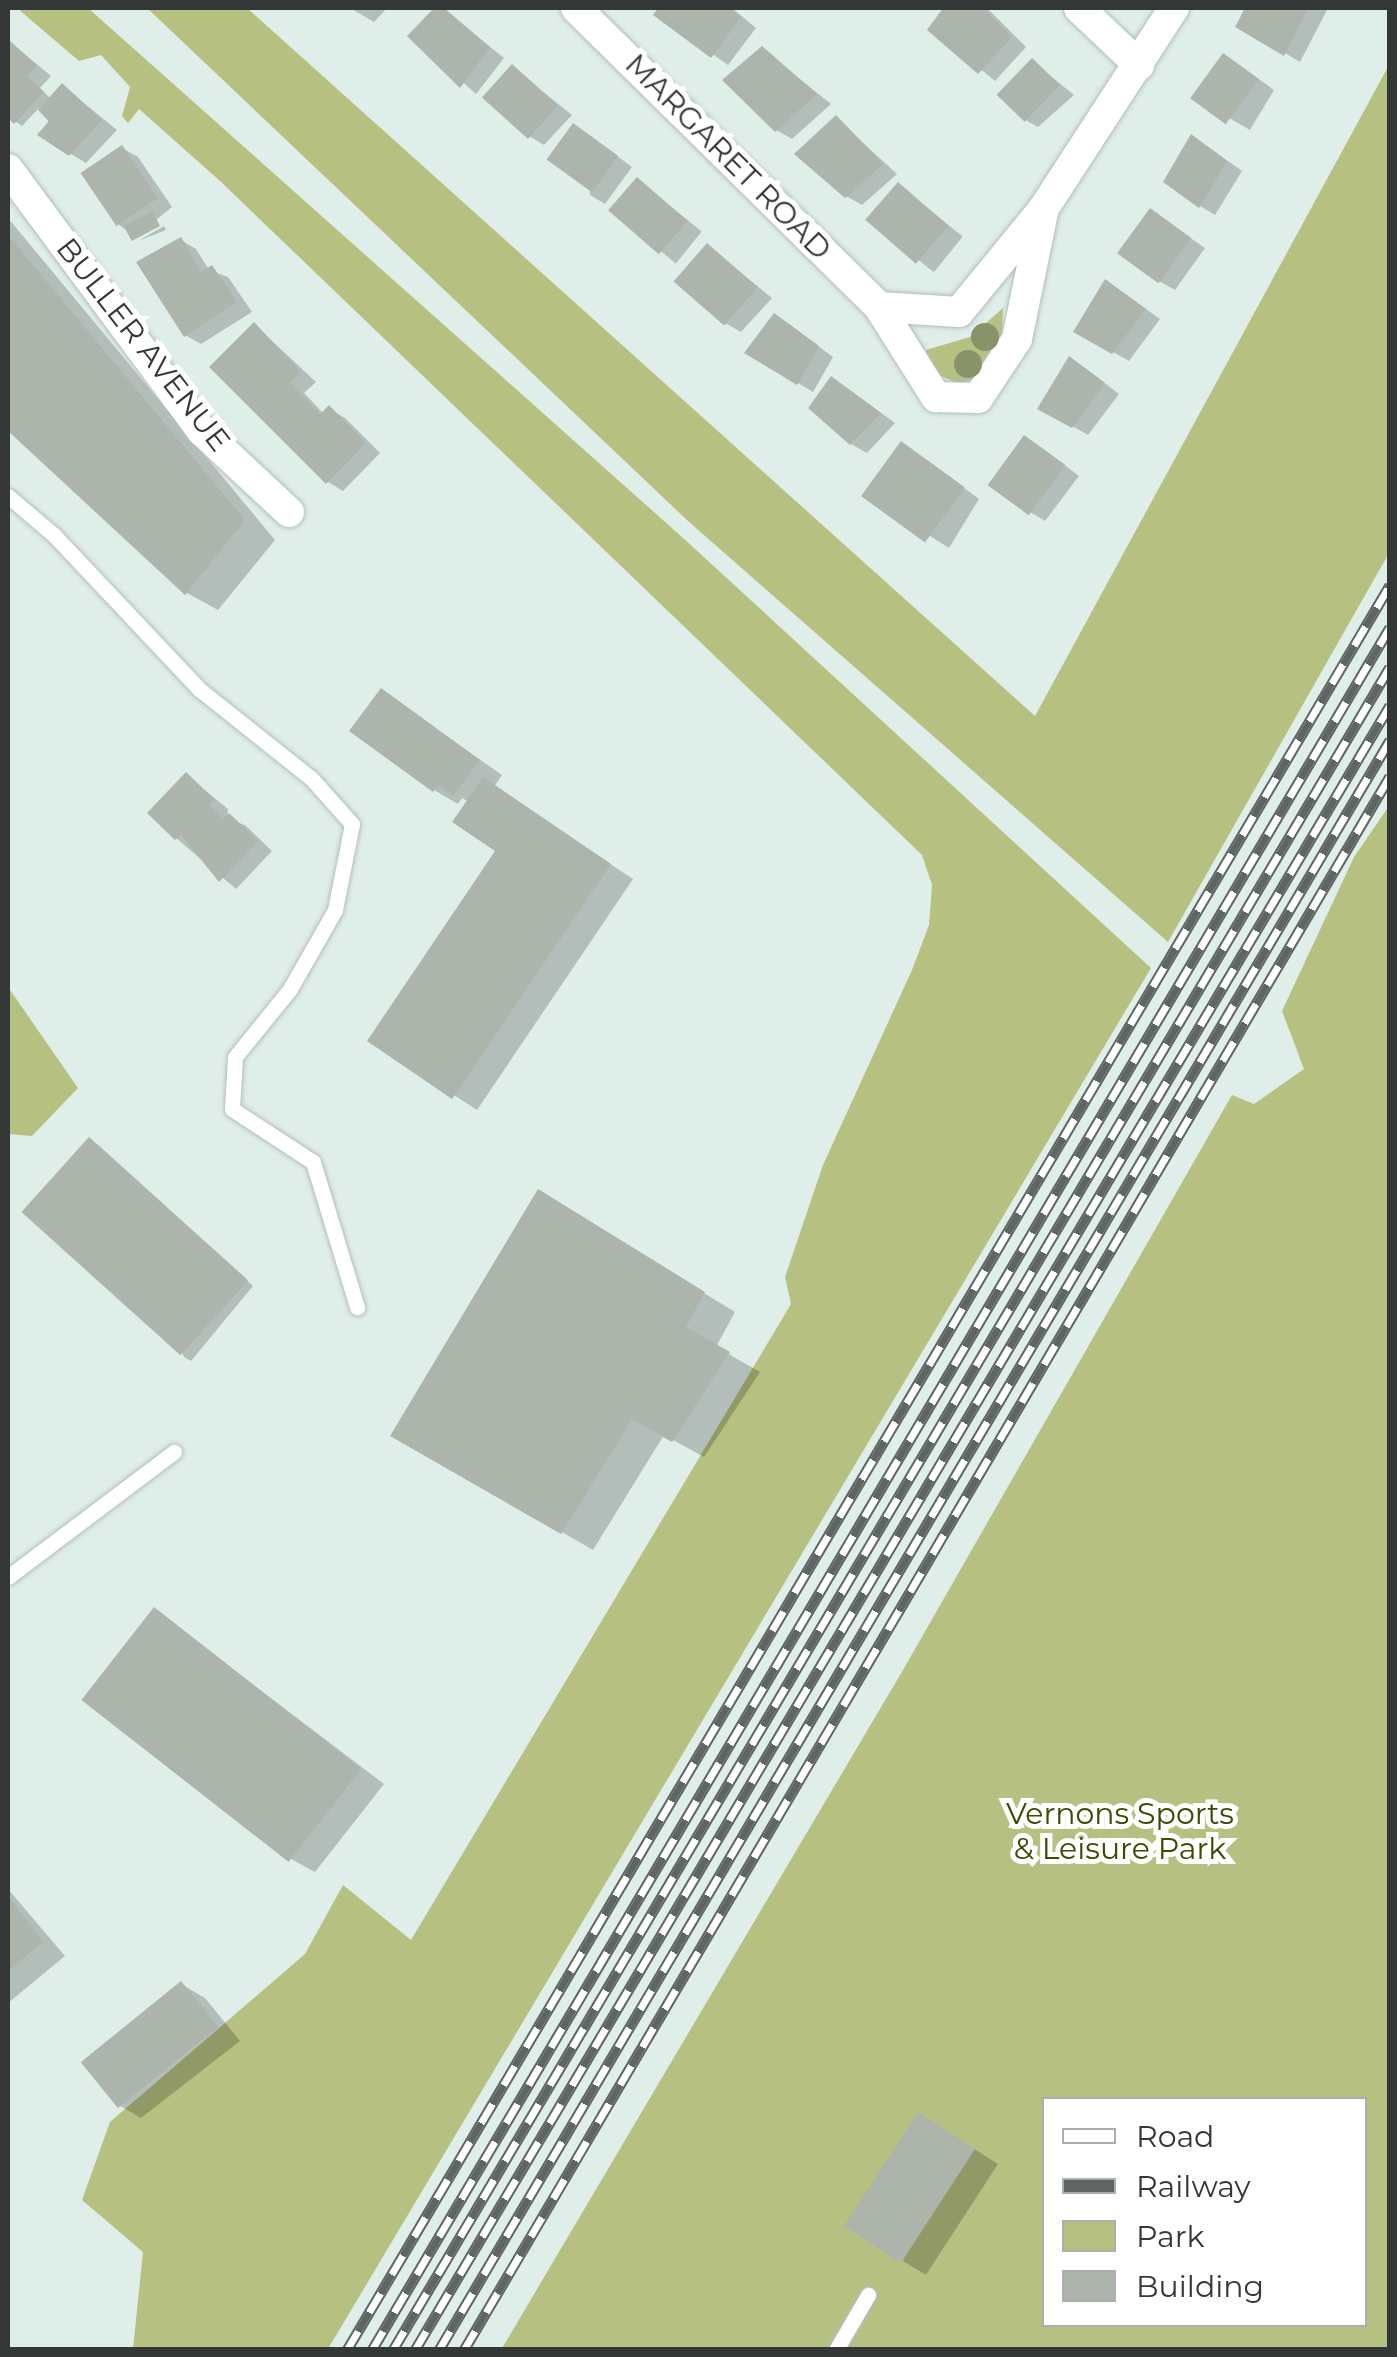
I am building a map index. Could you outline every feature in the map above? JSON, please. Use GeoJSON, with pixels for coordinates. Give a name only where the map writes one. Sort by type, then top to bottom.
{"type":"FeatureCollection","features":[{"type":"Feature","properties":{"kind":"street","name":"MARGARET ROAD"},"geometry":{"type":"LineString","coordinates":[[576,8],[880,307],[936,397],[978,398],[1017,339],[1044,208]]}},
{"type":"Feature","properties":{"kind":"street"},"geometry":{"type":"LineString","coordinates":[[1079,8],[1138,65]]}},
{"type":"Feature","properties":{"kind":"street","name":"MARGARET ROAD"},"geometry":{"type":"LineString","coordinates":[[880,307],[958,312],[1044,208],[1174,8]]}},
{"type":"Feature","properties":{"kind":"street","name":"BULLER AVENUE"},"geometry":{"type":"LineString","coordinates":[[8,169],[202,431],[289,512]]}},
{"type":"Feature","properties":{"kind":"lane"},"geometry":{"type":"LineString","coordinates":[[8,496],[54,535],[199,689],[311,778],[352,824],[334,910],[290,989],[235,1057],[232,1109],[313,1162],[357,1307]]}},
{"type":"Feature","properties":{"kind":"lane"},"geometry":{"type":"LineString","coordinates":[[8,1577],[174,1452]]}},
{"type":"Feature","properties":{"kind":"lane"},"geometry":{"type":"LineString","coordinates":[[836,2350],[868,2295]]}},
{"type":"Feature","properties":{"kind":"green space"},"geometry":{"type":"Polygon","coordinates":[[[17,8],[88,8],[682,537],[1151,968],[328,2349],[133,2349],[143,2252],[82,2200],[110,2122],[305,1954],[343,1885],[411,1940],[791,1304],[785,1277],[823,1165],[929,925],[932,885],[922,855],[220,181],[139,109],[128,123],[122,116],[130,87],[101,55],[79,61],[17,8]]]}},
{"type":"Feature","properties":{"kind":"green space"},"geometry":{"type":"Polygon","coordinates":[[[147,8],[247,8],[1035,716],[1389,65],[1389,553],[1168,942],[688,521],[147,8]]]}},
{"type":"Feature","properties":{"kind":"green space"},"geometry":{"type":"Polygon","coordinates":[[[1003,308],[1002,334],[979,377],[959,384],[930,371],[926,350],[970,337],[1003,308]]]}},
{"type":"Feature","properties":{"kind":"green space","name":"Vernons Sports & Leisure Park"},"geometry":{"type":"Polygon","coordinates":[[[1389,806],[1389,2349],[501,2350],[903,1670],[1232,1095],[1254,1104],[1304,1069],[1282,1011],[1354,857],[1389,806]]]}},
{"type":"Feature","properties":{"kind":"green space"},"geometry":{"type":"Polygon","coordinates":[[[8,987],[78,1088],[32,1136],[8,1134],[8,987]]]}},
{"type":"Feature","properties":{"kind":"building"},"geometry":{"type":"Polygon","coordinates":[[[434,8],[444,8],[490,47],[460,88],[407,36],[434,8]]]}},
{"type":"Feature","properties":{"kind":"building"},"geometry":{"type":"Polygon","coordinates":[[[658,8],[730,8],[741,17],[711,58],[653,15],[658,8]]]}},
{"type":"Feature","properties":{"kind":"building"},"geometry":{"type":"Polygon","coordinates":[[[943,8],[983,8],[1012,37],[978,74],[927,30],[943,8]]]}},
{"type":"Feature","properties":{"kind":"building"},"geometry":{"type":"Polygon","coordinates":[[[1245,8],[1308,8],[1284,56],[1235,27],[1245,8]]]}},
{"type":"Feature","properties":{"kind":"building"},"geometry":{"type":"Polygon","coordinates":[[[8,39],[37,66],[27,76],[44,92],[14,124],[8,118],[8,39]]]}},
{"type":"Feature","properties":{"kind":"building"},"geometry":{"type":"Polygon","coordinates":[[[762,46],[817,94],[775,132],[722,80],[762,46]]]}},
{"type":"Feature","properties":{"kind":"building"},"geometry":{"type":"Polygon","coordinates":[[[1223,53],[1259,79],[1226,124],[1190,98],[1223,53]]]}},
{"type":"Feature","properties":{"kind":"building"},"geometry":{"type":"Polygon","coordinates":[[[1032,58],[1060,85],[1025,122],[997,95],[1032,58]]]}},
{"type":"Feature","properties":{"kind":"building"},"geometry":{"type":"Polygon","coordinates":[[[512,64],[558,105],[528,139],[482,97],[512,64]]]}},
{"type":"Feature","properties":{"kind":"building"},"geometry":{"type":"Polygon","coordinates":[[[62,83],[102,120],[69,156],[37,135],[49,121],[38,110],[62,83]]]}},
{"type":"Feature","properties":{"kind":"building"},"geometry":{"type":"Polygon","coordinates":[[[836,115],[883,164],[845,198],[794,154],[836,115]]]}},
{"type":"Feature","properties":{"kind":"building"},"geometry":{"type":"Polygon","coordinates":[[[573,123],[618,156],[592,192],[547,159],[573,123]]]}},
{"type":"Feature","properties":{"kind":"building"},"geometry":{"type":"Polygon","coordinates":[[[1191,134],[1227,161],[1199,208],[1163,182],[1191,134]]]}},
{"type":"Feature","properties":{"kind":"building"},"geometry":{"type":"Polygon","coordinates":[[[122,145],[158,198],[116,226],[81,173],[122,145]]]}},
{"type":"Feature","properties":{"kind":"building"},"geometry":{"type":"Polygon","coordinates":[[[637,177],[688,221],[659,254],[608,210],[637,177]]]}},
{"type":"Feature","properties":{"kind":"building"},"geometry":{"type":"Polygon","coordinates":[[[898,182],[949,226],[916,264],[865,220],[898,182]]]}},
{"type":"Feature","properties":{"kind":"building"},"geometry":{"type":"Polygon","coordinates":[[[1150,208],[1191,238],[1158,283],[1117,253],[1150,208]]]}},
{"type":"Feature","properties":{"kind":"building"},"geometry":{"type":"Polygon","coordinates":[[[152,211],[160,226],[132,241],[124,226],[152,211]]]}},
{"type":"Feature","properties":{"kind":"building"},"geometry":{"type":"Polygon","coordinates":[[[8,235],[245,520],[185,595],[8,431],[8,235]]]}},
{"type":"Feature","properties":{"kind":"building"},"geometry":{"type":"Polygon","coordinates":[[[181,237],[201,272],[212,265],[237,302],[184,337],[136,262],[181,237]]]}},
{"type":"Feature","properties":{"kind":"building"},"geometry":{"type":"Polygon","coordinates":[[[707,243],[758,287],[724,325],[674,281],[707,243]]]}},
{"type":"Feature","properties":{"kind":"building"},"geometry":{"type":"Polygon","coordinates":[[[1105,279],[1146,309],[1112,354],[1073,332],[1105,279]]]}},
{"type":"Feature","properties":{"kind":"building"},"geometry":{"type":"Polygon","coordinates":[[[774,313],[819,346],[797,385],[744,353],[774,313]]]}},
{"type":"Feature","properties":{"kind":"building"},"geometry":{"type":"Polygon","coordinates":[[[254,322],[301,372],[290,383],[320,414],[329,405],[366,443],[326,484],[209,367],[254,322]]]}},
{"type":"Feature","properties":{"kind":"building"},"geometry":{"type":"Polygon","coordinates":[[[1069,356],[1105,383],[1072,428],[1037,409],[1069,356]]]}},
{"type":"Feature","properties":{"kind":"building"},"geometry":{"type":"Polygon","coordinates":[[[831,376],[881,413],[850,445],[808,408],[831,376]]]}},
{"type":"Feature","properties":{"kind":"building"},"geometry":{"type":"Polygon","coordinates":[[[1024,435],[1065,465],[1029,515],[988,485],[1024,435]]]}},
{"type":"Feature","properties":{"kind":"building"},"geometry":{"type":"Polygon","coordinates":[[[901,441],[965,487],[925,542],[861,496],[901,441]]]}},
{"type":"Feature","properties":{"kind":"building"},"geometry":{"type":"Polygon","coordinates":[[[381,688],[480,760],[453,796],[438,785],[433,792],[349,731],[381,688]]]}},
{"type":"Feature","properties":{"kind":"building"},"geometry":{"type":"Polygon","coordinates":[[[186,772],[214,799],[209,805],[223,819],[229,813],[258,841],[219,882],[181,835],[175,840],[147,813],[186,772]]]}},
{"type":"Feature","properties":{"kind":"building"},"geometry":{"type":"Polygon","coordinates":[[[483,777],[611,864],[452,1099],[367,1041],[495,851],[452,822],[483,777]]]}},
{"type":"Feature","properties":{"kind":"building"},"geometry":{"type":"Polygon","coordinates":[[[89,1137],[248,1280],[180,1355],[21,1212],[89,1137]]]}},
{"type":"Feature","properties":{"kind":"building"},"geometry":{"type":"Polygon","coordinates":[[[538,1189],[705,1292],[686,1327],[730,1352],[672,1442],[632,1419],[561,1534],[390,1436],[538,1189]]]}},
{"type":"Feature","properties":{"kind":"building"},"geometry":{"type":"Polygon","coordinates":[[[154,1607],[361,1769],[289,1862],[81,1700],[154,1607]]]}},
{"type":"Feature","properties":{"kind":"building"},"geometry":{"type":"Polygon","coordinates":[[[8,1896],[43,1942],[8,1971],[8,1896]]]}},
{"type":"Feature","properties":{"kind":"building"},"geometry":{"type":"Polygon","coordinates":[[[181,1981],[218,2027],[118,2108],[81,2062],[181,1981]]]}},
{"type":"Feature","properties":{"kind":"building"},"geometry":{"type":"Polygon","coordinates":[[[918,2112],[975,2149],[901,2263],[844,2226],[918,2112]]]}},
{"type":"Feature","properties":{"kind":"railway"},"geometry":{"type":"LineString","coordinates":[[347,2350],[1390,585]]}},
{"type":"Feature","properties":{"kind":"railway"},"geometry":{"type":"LineString","coordinates":[[372,2350],[1390,627]]}},
{"type":"Feature","properties":{"kind":"railway"},"geometry":{"type":"LineString","coordinates":[[393,2350],[1390,667]]}},
{"type":"Feature","properties":{"kind":"railway"},"geometry":{"type":"LineString","coordinates":[[415,2350],[1390,705]]}},
{"type":"Feature","properties":{"kind":"railway"},"geometry":{"type":"LineString","coordinates":[[439,2350],[1390,740]]}},
{"type":"Feature","properties":{"kind":"railway"},"geometry":{"type":"LineString","coordinates":[[464,2350],[1390,776]]}}]}
